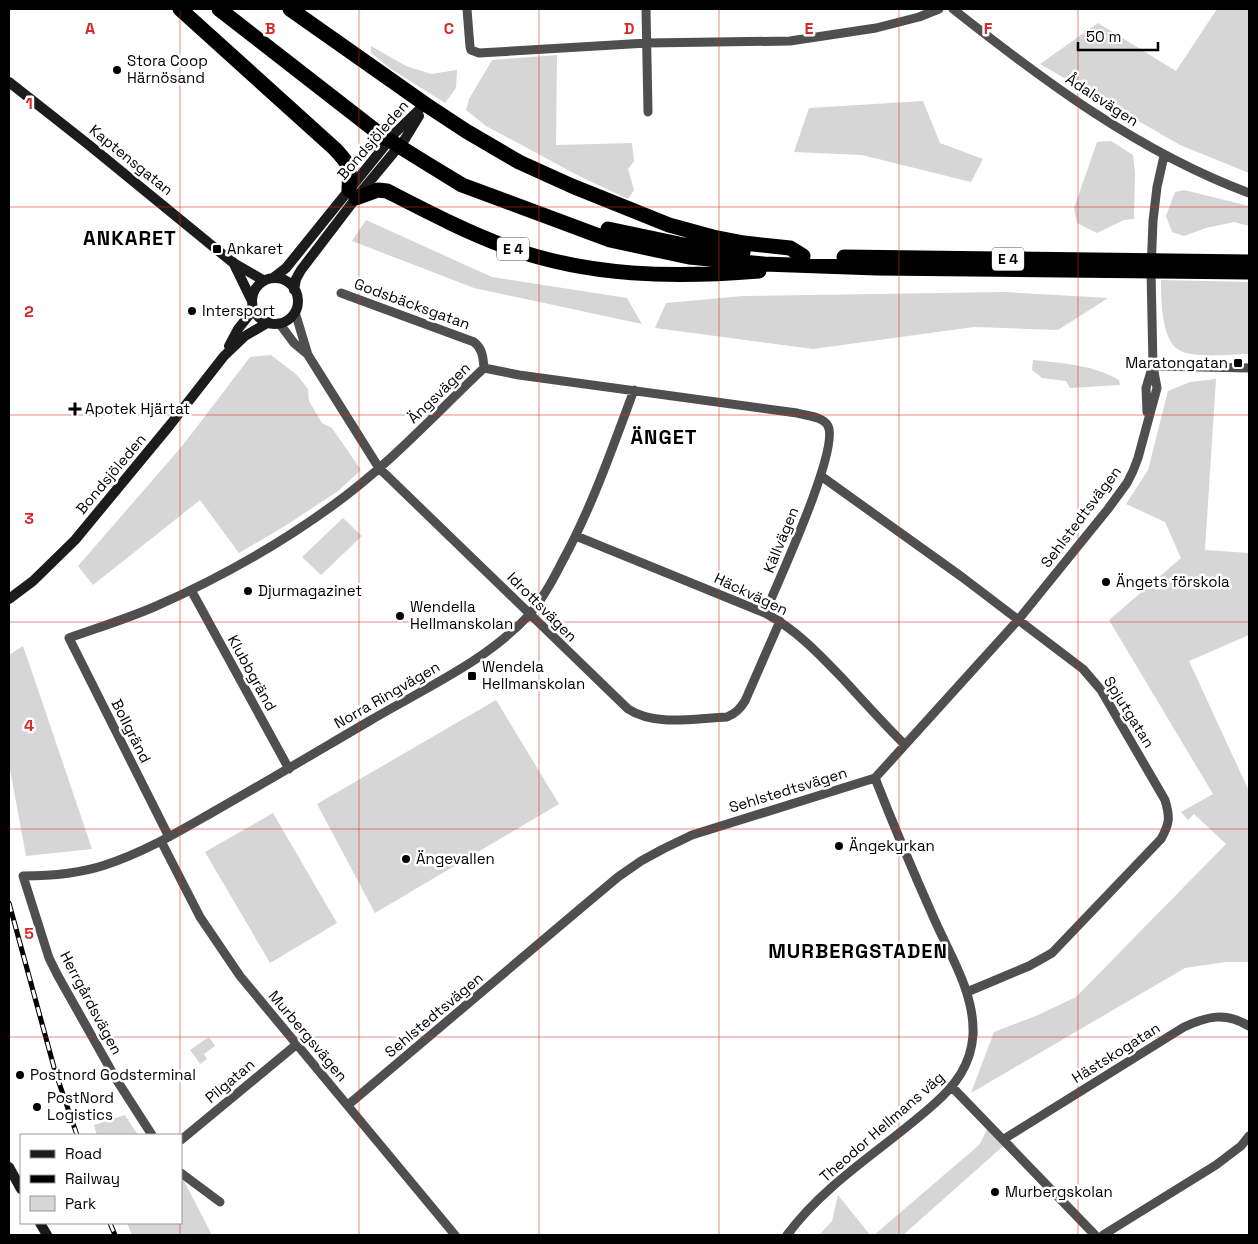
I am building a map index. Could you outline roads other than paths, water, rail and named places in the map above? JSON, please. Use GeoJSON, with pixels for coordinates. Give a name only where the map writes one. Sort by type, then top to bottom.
{"type":"FeatureCollection","features":[{"type":"Feature","properties":{"kind":"highway"},"geometry":{"type":"LineString","coordinates":[[180,9],[341,155],[350,168],[353,194]]}},
{"type":"Feature","properties":{"kind":"highway","name":"E 4"},"geometry":{"type":"LineString","coordinates":[[219,9],[367,124],[462,185],[610,240],[666,253],[712,260],[782,264],[877,268],[1249,272]]}},
{"type":"Feature","properties":{"kind":"highway","name":"E 4"},"geometry":{"type":"LineString","coordinates":[[290,9],[466,131],[519,162],[572,186],[669,225],[728,240],[790,248],[803,256]]}},
{"type":"Feature","properties":{"kind":"highway","name":"E 4"},"geometry":{"type":"LineString","coordinates":[[353,194],[378,190],[387,191],[483,238],[508,248],[548,260],[592,269],[639,274],[728,273],[760,271],[782,264]]}},
{"type":"Feature","properties":{"kind":"highway","name":"E 4"},"geometry":{"type":"LineString","coordinates":[[546,217],[684,245],[734,252],[803,256],[1249,262]]}},
{"type":"Feature","properties":{"kind":"main road","name":"Kaptensgatan"},"geometry":{"type":"LineString","coordinates":[[9,82],[232,262],[268,279]]}},
{"type":"Feature","properties":{"kind":"main road","name":"Bondsjöleden"},"geometry":{"type":"LineString","coordinates":[[294,290],[296,279],[301,270],[395,134],[426,104]]}},
{"type":"Feature","properties":{"kind":"main road","name":"Bondsjöleden"},"geometry":{"type":"LineString","coordinates":[[268,279],[286,268],[353,194]]}},
{"type":"Feature","properties":{"kind":"main road","name":"Kaptensgatan"},"geometry":{"type":"LineString","coordinates":[[232,262],[253,305]]}},
{"type":"Feature","properties":{"kind":"main road"},"geometry":{"type":"LineString","coordinates":[[268,279],[284,281],[294,290],[297,300],[295,312],[289,319],[274,323],[259,316],[253,305],[254,290],[268,279]]}},
{"type":"Feature","properties":{"kind":"main road","name":"Bondsjöleden"},"geometry":{"type":"LineString","coordinates":[[224,356],[253,305]]}},
{"type":"Feature","properties":{"kind":"main road","name":"Bondsjöleden"},"geometry":{"type":"LineString","coordinates":[[9,599],[33,580],[75,540],[224,356],[245,336],[274,323]]}},
{"type":"Feature","properties":{"kind":"main road"},"geometry":{"type":"LineString","coordinates":[[9,1167],[20,1187]]}},
{"type":"Feature","properties":{"kind":"street"},"geometry":{"type":"LineString","coordinates":[[467,9],[470,47],[473,51],[479,53],[560,50],[647,43],[800,40],[876,28],[919,17],[939,9]]}},
{"type":"Feature","properties":{"kind":"street"},"geometry":{"type":"LineString","coordinates":[[646,9],[648,112]]}},
{"type":"Feature","properties":{"kind":"street","name":"Ådalsvägen"},"geometry":{"type":"LineString","coordinates":[[952,9],[1070,96],[1164,156],[1249,193]]}},
{"type":"Feature","properties":{"kind":"street","name":"Sehlstedtsvägen"},"geometry":{"type":"LineString","coordinates":[[348,1105],[580,908],[641,861],[663,848],[715,827],[874,778],[982,662],[1019,619],[1127,483],[1138,458],[1157,388],[1153,366],[1151,302],[1153,231],[1157,187],[1164,156]]}},
{"type":"Feature","properties":{"kind":"street","name":"Godsbäcksgatan"},"geometry":{"type":"LineString","coordinates":[[341,293],[474,342],[479,346],[482,353],[484,368]]}},
{"type":"Feature","properties":{"kind":"street","name":"Idrottsvägen"},"geometry":{"type":"LineString","coordinates":[[295,312],[308,355],[379,468],[628,709],[638,715],[668,720],[728,717],[735,713],[745,701],[780,620]]}},
{"type":"Feature","properties":{"kind":"street","name":"Idrottsvägen"},"geometry":{"type":"LineString","coordinates":[[274,323],[308,355]]}},
{"type":"Feature","properties":{"kind":"street"},"geometry":{"type":"LineString","coordinates":[[1153,366],[1249,368]]}},
{"type":"Feature","properties":{"kind":"street","name":"Ängsvägen"},"geometry":{"type":"LineString","coordinates":[[69,638],[125,619],[191,590],[292,533],[332,506],[379,468],[484,368],[519,375],[797,413],[821,419],[828,426],[830,436],[821,476]]}},
{"type":"Feature","properties":{"kind":"street","name":"Norra Ringvägen"},"geometry":{"type":"LineString","coordinates":[[23,876],[54,876],[80,872],[105,865],[165,839],[473,661],[506,637],[530,614],[553,579],[576,536],[608,461],[634,390]]}},
{"type":"Feature","properties":{"kind":"street","name":"Källvägen"},"geometry":{"type":"LineString","coordinates":[[765,613],[821,476]]}},
{"type":"Feature","properties":{"kind":"street","name":"Spjutgatan"},"geometry":{"type":"LineString","coordinates":[[821,476],[1019,619],[1083,669],[1101,690],[1165,800],[1170,815],[1168,827],[1162,839],[1052,953],[1029,966],[967,992]]}},
{"type":"Feature","properties":{"kind":"street","name":"Häckvägen"},"geometry":{"type":"LineString","coordinates":[[576,536],[780,620],[816,650],[905,745]]}},
{"type":"Feature","properties":{"kind":"street","name":"Klubbgränd"},"geometry":{"type":"LineString","coordinates":[[191,590],[289,769]]}},
{"type":"Feature","properties":{"kind":"street","name":"Bollgränd"},"geometry":{"type":"LineString","coordinates":[[69,638],[165,839]]}},
{"type":"Feature","properties":{"kind":"street","name":"Theodor Hellmans väg"},"geometry":{"type":"LineString","coordinates":[[787,1235],[830,1188],[932,1106],[952,1087],[963,1072],[973,1036],[973,1015],[967,992],[874,778]]}},
{"type":"Feature","properties":{"kind":"street","name":"Murbergsvägen"},"geometry":{"type":"LineString","coordinates":[[165,839],[200,917],[240,976],[453,1235]]}},
{"type":"Feature","properties":{"kind":"street","name":"Herrgårdsvägen"},"geometry":{"type":"LineString","coordinates":[[23,876],[49,958],[116,1080],[151,1134]]}},
{"type":"Feature","properties":{"kind":"street","name":"Hästskogatan"},"geometry":{"type":"LineString","coordinates":[[1004,1139],[1184,1027],[1223,1016],[1230,1017],[1249,1026]]}},
{"type":"Feature","properties":{"kind":"street","name":"Pilgatan"},"geometry":{"type":"LineString","coordinates":[[182,1139],[297,1044]]}},
{"type":"Feature","properties":{"kind":"street"},"geometry":{"type":"LineString","coordinates":[[952,1087],[1095,1235]]}},
{"type":"Feature","properties":{"kind":"street"},"geometry":{"type":"LineString","coordinates":[[1102,1235],[1216,1165],[1241,1146],[1249,1136]]}},
{"type":"Feature","properties":{"kind":"street"},"geometry":{"type":"LineString","coordinates":[[182,1174],[220,1202]]}},
{"type":"Feature","properties":{"kind":"railway"},"geometry":{"type":"LineString","coordinates":[[9,903],[55,1071],[77,1134]]}},
{"type":"Feature","properties":{"kind":"railway"},"geometry":{"type":"LineString","coordinates":[[110,1224],[115,1235]]}},
{"type":"Feature","properties":{"kind":"place","name":"Stora Coop Härnösand"},"geometry":{"type":"Point","coordinates":[117,70]}},
{"type":"Feature","properties":{"kind":"place","name":"Ankaret"},"geometry":{"type":"Point","coordinates":[217,249]}},
{"type":"Feature","properties":{"kind":"place","name":"Intersport"},"geometry":{"type":"Point","coordinates":[192,311]}},
{"type":"Feature","properties":{"kind":"place","name":"Maratongatan"},"geometry":{"type":"Point","coordinates":[1238,363]}},
{"type":"Feature","properties":{"kind":"place","name":"Apotek Hjärtat"},"geometry":{"type":"Point","coordinates":[75,409]}},
{"type":"Feature","properties":{"kind":"place","name":"Ängets förskola"},"geometry":{"type":"Point","coordinates":[1106,582]}},
{"type":"Feature","properties":{"kind":"place","name":"Djurmagazinet"},"geometry":{"type":"Point","coordinates":[248,591]}},
{"type":"Feature","properties":{"kind":"place","name":"Wendella Hellmanskolan"},"geometry":{"type":"Point","coordinates":[400,616]}},
{"type":"Feature","properties":{"kind":"place","name":"Wendela Hellmanskolan"},"geometry":{"type":"Point","coordinates":[472,676]}},
{"type":"Feature","properties":{"kind":"place","name":"Ängekyrkan"},"geometry":{"type":"Point","coordinates":[839,846]}},
{"type":"Feature","properties":{"kind":"place","name":"Ängevallen"},"geometry":{"type":"Point","coordinates":[406,859]}},
{"type":"Feature","properties":{"kind":"place","name":"Postnord Godsterminal"},"geometry":{"type":"Point","coordinates":[20,1075]}},
{"type":"Feature","properties":{"kind":"place","name":"PostNord Logistics"},"geometry":{"type":"Point","coordinates":[37,1107]}},
{"type":"Feature","properties":{"kind":"place","name":"Murbergskolan"},"geometry":{"type":"Point","coordinates":[995,1192]}},
{"type":"Feature","properties":{"kind":"district","name":"ANKARET"},"geometry":{"type":"Point","coordinates":[130,238]}},
{"type":"Feature","properties":{"kind":"district","name":"ÄNGET"},"geometry":{"type":"Point","coordinates":[664,437]}},
{"type":"Feature","properties":{"kind":"district","name":"MURBERGSTADEN"},"geometry":{"type":"Point","coordinates":[858,951]}}]}
